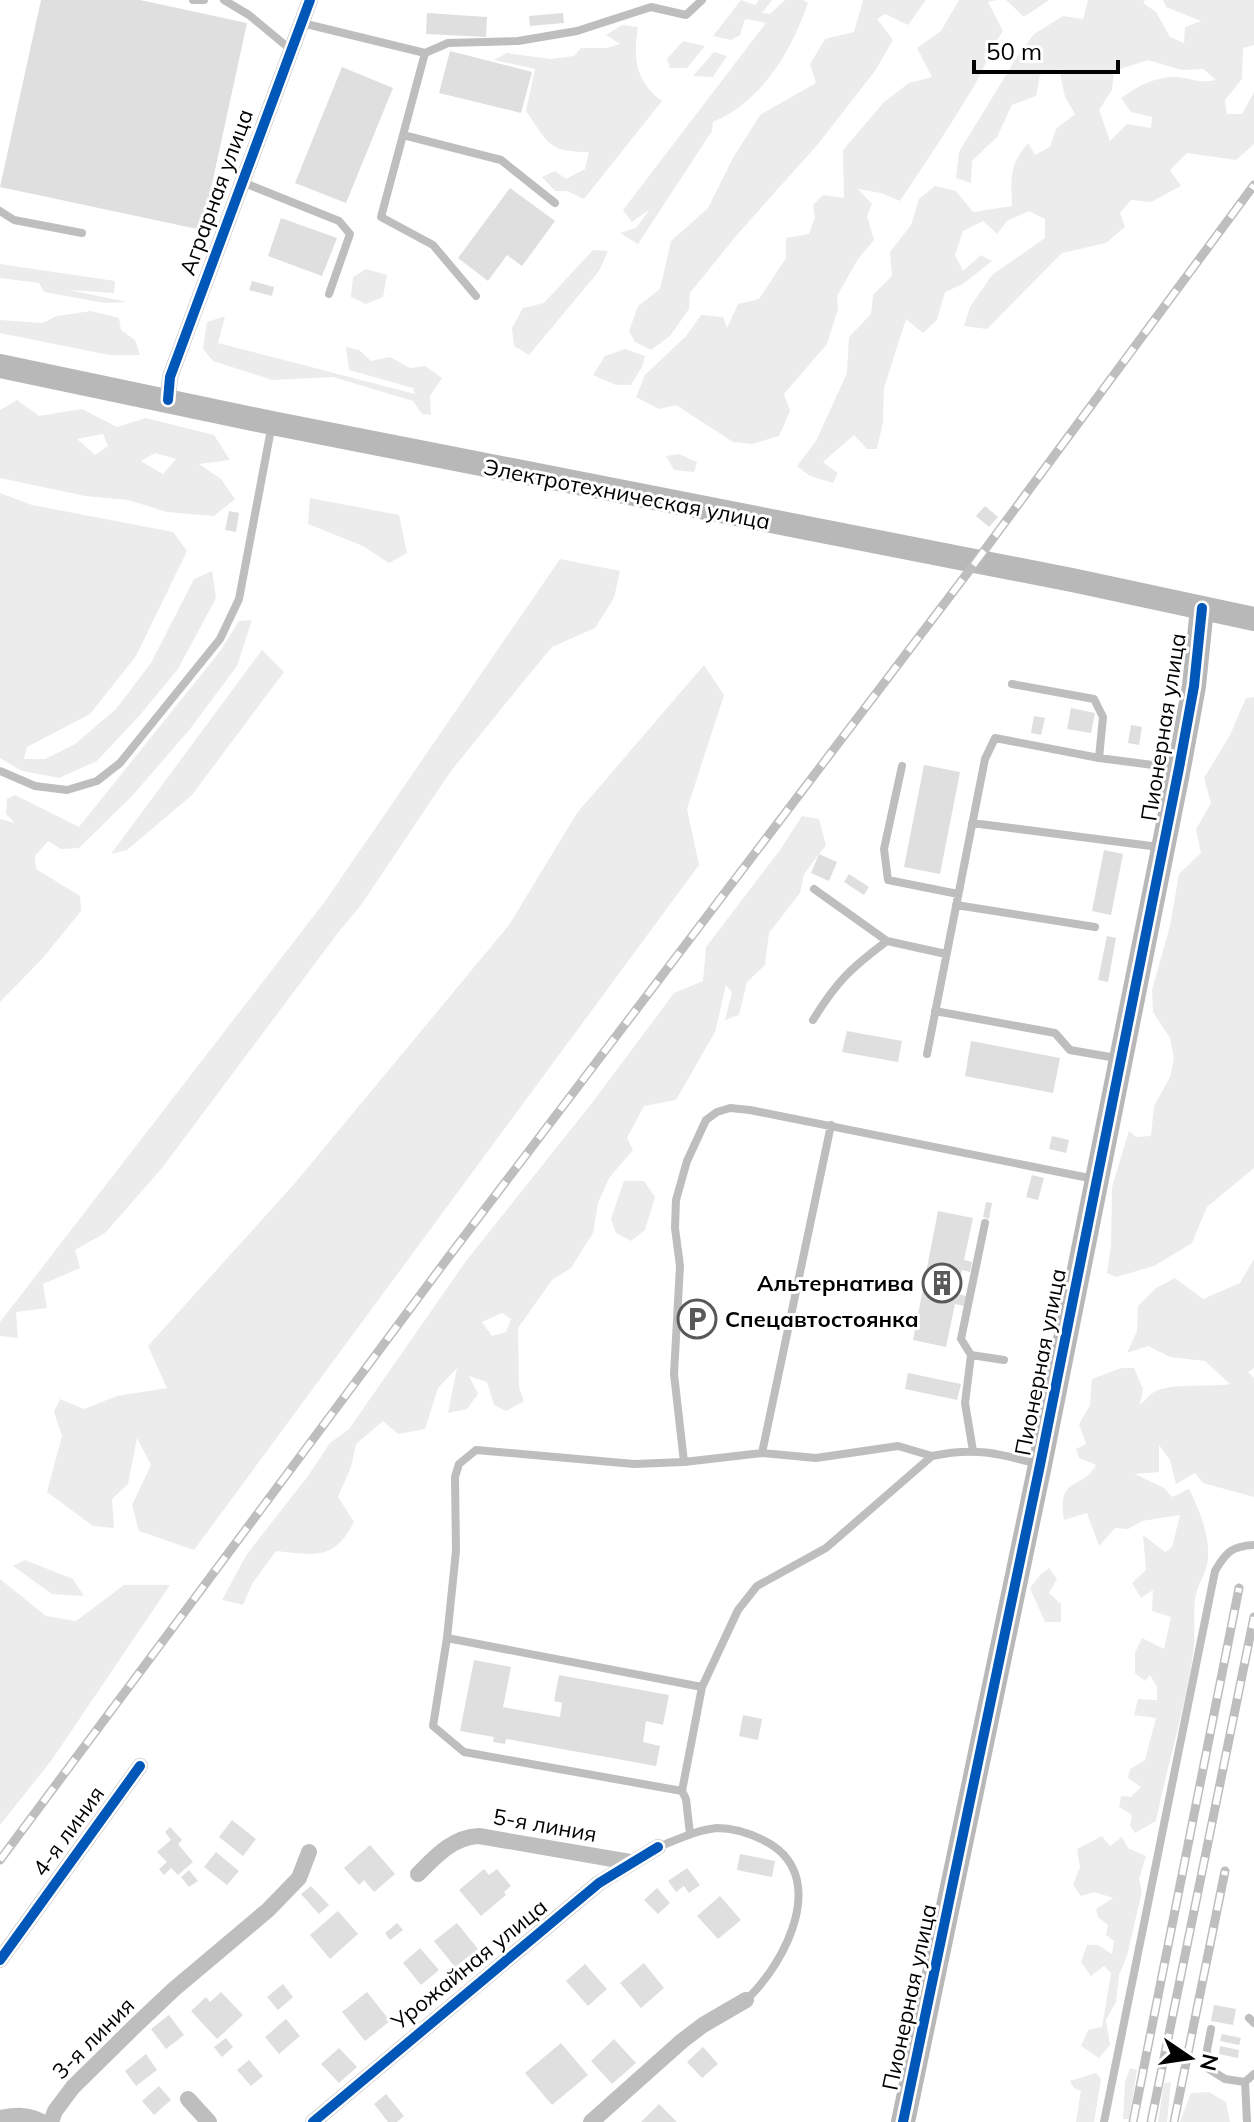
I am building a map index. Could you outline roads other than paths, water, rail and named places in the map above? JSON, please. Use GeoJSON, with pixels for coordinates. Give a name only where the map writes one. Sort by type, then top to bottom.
{"type":"FeatureCollection","features":[{"type":"Feature","properties":{"kind":"street","name":"Аграрная улица"},"geometry":{"type":"LineString","coordinates":[[168,400],[170,377],[310,0]]}},
{"type":"Feature","properties":{"kind":"street","name":"Электротехническая улица"},"geometry":{"type":"LineString","coordinates":[[0,366],[1254,619]]}},
{"type":"Feature","properties":{"kind":"street","name":"Пионерная улица"},"geometry":{"type":"LineString","coordinates":[[903,2122],[1040,1465],[1179,768],[1194,686],[1202,608]]}},
{"type":"Feature","properties":{"kind":"street","name":"4-я линия"},"geometry":{"type":"LineString","coordinates":[[0,1960],[140,1766]]}},
{"type":"Feature","properties":{"kind":"street","name":"5-я линия"},"geometry":{"type":"LineString","coordinates":[[418,1874],[454,1843],[465,1837],[479,1836],[630,1862]]}},
{"type":"Feature","properties":{"kind":"street","name":"Урожайная улица"},"geometry":{"type":"LineString","coordinates":[[313,2122],[599,1883],[658,1847]]}},
{"type":"Feature","properties":{"kind":"street","name":"3-я линия"},"geometry":{"type":"LineString","coordinates":[[51,2122],[55,2111],[73,2087],[173,1990],[268,1910],[299,1878],[309,1852]]}},
{"type":"Feature","properties":{"kind":"street"},"geometry":{"type":"LineString","coordinates":[[591,2122],[682,2041],[746,2000]]}},
{"type":"Feature","properties":{"kind":"street"},"geometry":{"type":"LineString","coordinates":[[188,2099],[209,2122]]}},
{"type":"Feature","properties":{"kind":"street"},"geometry":{"type":"LineString","coordinates":[[0,2118],[15,2115],[34,2117],[42,2122]]}},
{"type":"Feature","properties":{"kind":"lane"},"geometry":{"type":"LineString","coordinates":[[193,0],[204,0]]}},
{"type":"Feature","properties":{"kind":"lane"},"geometry":{"type":"LineString","coordinates":[[224,0],[249,15],[290,49]]}},
{"type":"Feature","properties":{"kind":"lane"},"geometry":{"type":"LineString","coordinates":[[301,22],[425,53],[448,43],[518,41],[577,31],[651,7],[686,15],[702,0]]}},
{"type":"Feature","properties":{"kind":"lane"},"geometry":{"type":"LineString","coordinates":[[425,53],[381,217],[433,245],[476,296]]}},
{"type":"Feature","properties":{"kind":"lane"},"geometry":{"type":"LineString","coordinates":[[403,135],[501,160],[555,203]]}},
{"type":"Feature","properties":{"kind":"lane"},"geometry":{"type":"LineString","coordinates":[[241,182],[339,221],[350,234],[329,294]]}},
{"type":"Feature","properties":{"kind":"lane"},"geometry":{"type":"LineString","coordinates":[[0,211],[14,220],[82,233]]}},
{"type":"Feature","properties":{"kind":"lane"},"geometry":{"type":"LineString","coordinates":[[0,771],[35,786],[67,790],[97,781],[120,763],[220,639],[239,599],[272,423]]}},
{"type":"Feature","properties":{"kind":"lane"},"geometry":{"type":"LineString","coordinates":[[1012,684],[1094,699],[1103,717],[1099,758]]}},
{"type":"Feature","properties":{"kind":"lane"},"geometry":{"type":"LineString","coordinates":[[927,1054],[985,759],[995,738],[1099,758],[1179,768]]}},
{"type":"Feature","properties":{"kind":"lane"},"geometry":{"type":"LineString","coordinates":[[902,766],[884,849],[888,880],[958,894]]}},
{"type":"Feature","properties":{"kind":"lane"},"geometry":{"type":"LineString","coordinates":[[972,823],[1163,847]]}},
{"type":"Feature","properties":{"kind":"lane"},"geometry":{"type":"LineString","coordinates":[[814,889],[887,941],[946,954]]}},
{"type":"Feature","properties":{"kind":"lane"},"geometry":{"type":"LineString","coordinates":[[956,905],[1095,927]]}},
{"type":"Feature","properties":{"kind":"lane"},"geometry":{"type":"LineString","coordinates":[[813,1020],[850,969],[887,941]]}},
{"type":"Feature","properties":{"kind":"lane"},"geometry":{"type":"LineString","coordinates":[[935,1011],[1055,1033],[1070,1050],[1121,1059]]}},
{"type":"Feature","properties":{"kind":"lane"},"geometry":{"type":"LineString","coordinates":[[684,1462],[674,1374],[680,1266],[675,1213],[679,1183],[696,1138],[706,1120],[717,1112],[730,1108],[831,1125],[1097,1179]]}},
{"type":"Feature","properties":{"kind":"lane"},"geometry":{"type":"LineString","coordinates":[[762,1453],[831,1125]]}},
{"type":"Feature","properties":{"kind":"lane"},"geometry":{"type":"LineString","coordinates":[[973,1451],[965,1403],[971,1355],[961,1339],[985,1223]]}},
{"type":"Feature","properties":{"kind":"lane"},"geometry":{"type":"LineString","coordinates":[[971,1355],[1004,1360]]}},
{"type":"Feature","properties":{"kind":"lane"},"geometry":{"type":"LineString","coordinates":[[682,1791],[464,1752],[433,1726],[447,1638],[456,1551],[455,1477],[459,1464],[476,1450],[634,1464],[762,1453],[816,1458],[898,1446],[932,1456]]}},
{"type":"Feature","properties":{"kind":"lane"},"geometry":{"type":"LineString","coordinates":[[690,1834],[686,1799],[682,1791],[702,1687],[738,1610],[757,1586],[826,1548],[932,1456],[950,1452],[989,1451],[1040,1465]]}},
{"type":"Feature","properties":{"kind":"lane"},"geometry":{"type":"LineString","coordinates":[[1104,2122],[1215,1571],[1226,1553],[1236,1546],[1254,1545]]}},
{"type":"Feature","properties":{"kind":"lane"},"geometry":{"type":"LineString","coordinates":[[447,1638],[702,1687]]}},
{"type":"Feature","properties":{"kind":"lane"},"geometry":{"type":"LineString","coordinates":[[658,1847],[690,1834],[717,1828],[747,1832],[776,1846],[790,1862],[797,1882],[796,1923],[777,1963],[746,2000]]}},
{"type":"Feature","properties":{"kind":"lane"},"geometry":{"type":"LineString","coordinates":[[1211,2029],[1207,2050],[1209,2069],[1225,2079],[1245,2082]]}},
{"type":"Feature","properties":{"kind":"lane"},"geometry":{"type":"LineString","coordinates":[[1245,2082],[1254,2074]]}},
{"type":"Feature","properties":{"kind":"lane"},"geometry":{"type":"LineString","coordinates":[[1245,2082],[1247,2122]]}},
{"type":"Feature","properties":{"kind":"railway"},"geometry":{"type":"LineString","coordinates":[[0,1860],[447,1259],[975,563],[1254,185]]}},
{"type":"Feature","properties":{"kind":"railway"},"geometry":{"type":"LineString","coordinates":[[1133,2122],[1239,1588]]}},
{"type":"Feature","properties":{"kind":"railway"},"geometry":{"type":"LineString","coordinates":[[1151,2122],[1254,1617]]}},
{"type":"Feature","properties":{"kind":"railway"},"geometry":{"type":"LineString","coordinates":[[1174,2122],[1225,1871]]}},
{"type":"Feature","properties":{"kind":"place","name":"Альтернатива"},"geometry":{"type":"Point","coordinates":[942,1283]}},
{"type":"Feature","properties":{"kind":"place","name":"Спецавтостоянка"},"geometry":{"type":"Point","coordinates":[697,1319]}}]}
